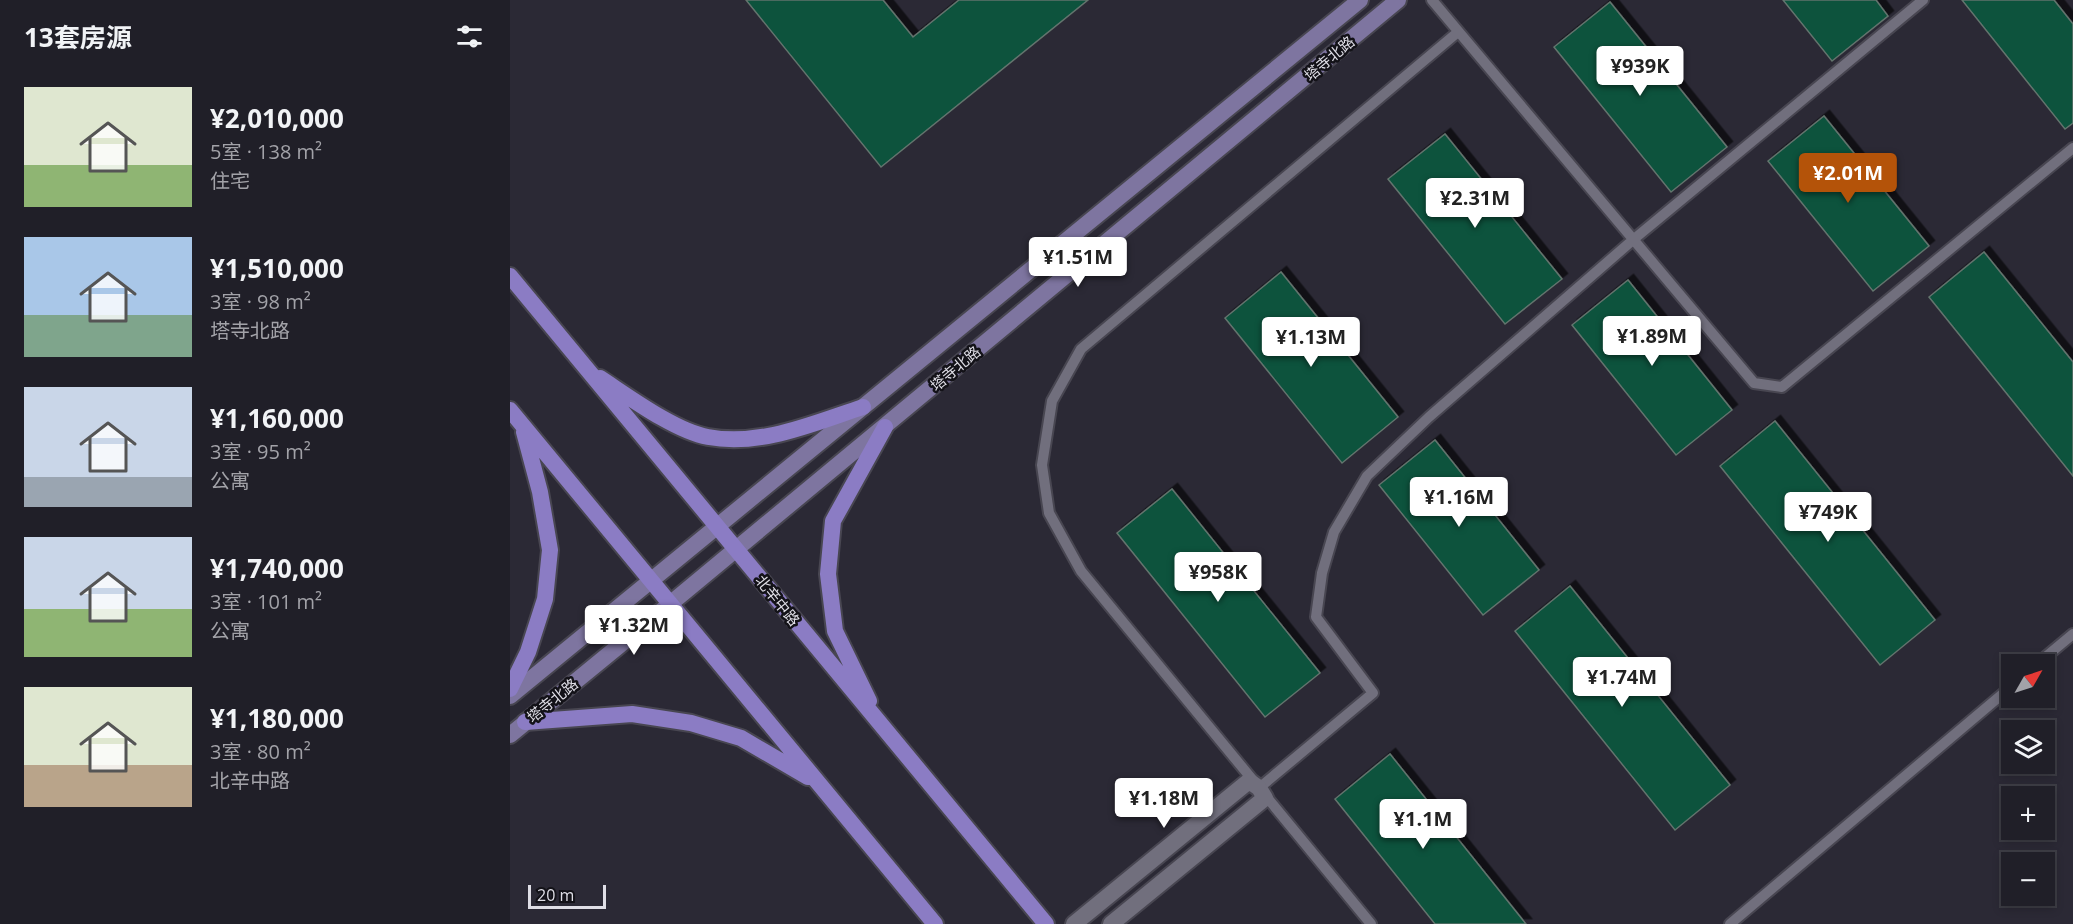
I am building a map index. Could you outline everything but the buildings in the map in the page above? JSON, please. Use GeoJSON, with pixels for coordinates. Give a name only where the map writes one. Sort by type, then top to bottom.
{"type":"FeatureCollection","features":[{"type":"Feature","properties":{"kind":"main road","name":"塔寺北路"},"geometry":{"type":"LineString","coordinates":[[510,696],[1360,0]]}},
{"type":"Feature","properties":{"kind":"main road","name":"塔寺北路"},"geometry":{"type":"LineString","coordinates":[[510,735],[885,427],[1398,0]]}},
{"type":"Feature","properties":{"kind":"main road","name":"北辛中路"},"geometry":{"type":"LineString","coordinates":[[510,276],[1046,924]]}},
{"type":"Feature","properties":{"kind":"main road"},"geometry":{"type":"LineString","coordinates":[[587,370],[668,421],[706,437],[745,441],[799,429],[864,407]]}},
{"type":"Feature","properties":{"kind":"main road"},"geometry":{"type":"LineString","coordinates":[[510,410],[935,924]]}},
{"type":"Feature","properties":{"kind":"main road"},"geometry":{"type":"LineString","coordinates":[[510,689],[528,652],[545,599],[550,550],[540,492],[522,425]]}},
{"type":"Feature","properties":{"kind":"main road"},"geometry":{"type":"LineString","coordinates":[[881,726],[836,631],[828,574],[833,521],[885,427]]}},
{"type":"Feature","properties":{"kind":"main road"},"geometry":{"type":"LineString","coordinates":[[525,722],[632,714],[691,723],[741,738],[818,782]]}},
{"type":"Feature","properties":{"kind":"street"},"geometry":{"type":"LineString","coordinates":[[1074,924],[1249,781],[1259,788],[1265,798],[1111,924]]}},
{"type":"Feature","properties":{"kind":"lane"},"geometry":{"type":"LineString","coordinates":[[1432,0],[1754,383],[1782,387],[2073,148]]}},
{"type":"Feature","properties":{"kind":"lane"},"geometry":{"type":"LineString","coordinates":[[1259,788],[1372,693],[1316,617],[1322,573],[1334,532],[1367,476],[1429,417],[1634,239],[1923,0]]}},
{"type":"Feature","properties":{"kind":"lane"},"geometry":{"type":"LineString","coordinates":[[1371,924],[1081,571],[1049,513],[1042,465],[1052,401],[1081,349],[1458,32]]}},
{"type":"Feature","properties":{"kind":"lane"},"geometry":{"type":"LineString","coordinates":[[2049,654],[2073,634]]}},
{"type":"Feature","properties":{"kind":"lane"},"geometry":{"type":"LineString","coordinates":[[1730,924],[2001,695]]}}]}
